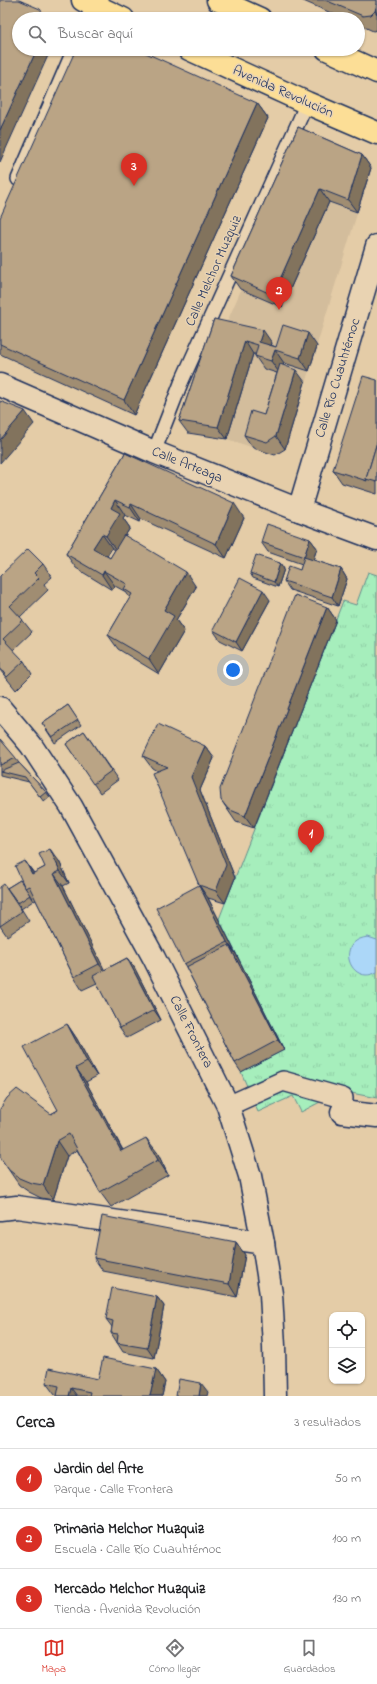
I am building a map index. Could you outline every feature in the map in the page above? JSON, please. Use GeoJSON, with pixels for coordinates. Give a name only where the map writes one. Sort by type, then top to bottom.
{"type":"FeatureCollection","features":[{"type":"Feature","properties":{"kind":"main road"},"geometry":{"type":"LineString","coordinates":[[218,0],[245,12]]}},
{"type":"Feature","properties":{"kind":"main road"},"geometry":{"type":"LineString","coordinates":[[88,8],[101,12]]}},
{"type":"Feature","properties":{"kind":"main road","name":"Avenida Revolución"},"geometry":{"type":"LineString","coordinates":[[204,56],[377,133]]}},
{"type":"Feature","properties":{"kind":"main road"},"geometry":{"type":"LineString","coordinates":[[342,56],[377,72]]}},
{"type":"Feature","properties":{"kind":"street","name":"Calle Río Cuauhtémoc"},"geometry":{"type":"LineString","coordinates":[[299,510],[377,246]]}},
{"type":"Feature","properties":{"kind":"street","name":"Calle Arteaga"},"geometry":{"type":"LineString","coordinates":[[0,384],[154,452],[299,510],[377,539]]}},
{"type":"Feature","properties":{"kind":"street","name":"Calle Frontera"},"geometry":{"type":"LineString","coordinates":[[0,708],[31,745],[71,806],[154,958],[228,1106],[250,1176],[263,1243],[271,1294],[275,1396]]}},
{"type":"Feature","properties":{"kind":"street"},"geometry":{"type":"LineString","coordinates":[[228,1106],[283,1080],[343,1098],[342,1112],[377,1116]]}},
{"type":"Feature","properties":{"kind":"street"},"geometry":{"type":"LineString","coordinates":[[0,1209],[17,1207],[263,1243]]}},
{"type":"Feature","properties":{"kind":"lane"},"geometry":{"type":"LineString","coordinates":[[12,191],[71,56]]}},
{"type":"Feature","properties":{"kind":"lane","name":"Calle Melchor Muzquiz"},"geometry":{"type":"LineString","coordinates":[[154,452],[181,383],[307,103]]}},
{"type":"Feature","properties":{"kind":"shaded area"},"geometry":{"type":"Polygon","coordinates":[[[307,140],[371,168],[285,449],[275,455],[227,439],[188,433],[223,331],[307,140]]]}},
{"type":"Feature","properties":{"kind":"green space"},"geometry":{"type":"Polygon","coordinates":[[[368,572],[377,575],[377,1098],[341,1091],[301,1112],[293,1096],[258,1112],[241,1072],[284,1050],[219,919],[343,601],[356,605],[368,572]]]}},
{"type":"Feature","properties":{"kind":"water"},"geometry":{"type":"Polygon","coordinates":[[[368,937],[377,940],[377,972],[368,975],[353,969],[349,954],[351,946],[357,940],[368,937]]]}},
{"type":"Feature","properties":{"kind":"building"},"geometry":{"type":"Polygon","coordinates":[[[0,0],[19,0],[40,9],[42,12],[12,12],[12,56],[34,56],[0,130],[0,0]]]}},
{"type":"Feature","properties":{"kind":"building"},"geometry":{"type":"Polygon","coordinates":[[[325,0],[377,0],[375,11],[371,15],[365,16],[365,12],[354,12],[325,0]]]}},
{"type":"Feature","properties":{"kind":"building"},"geometry":{"type":"Polygon","coordinates":[[[73,56],[153,56],[257,103],[124,400],[0,344],[0,218],[73,56]]]}},
{"type":"Feature","properties":{"kind":"building"},"geometry":{"type":"Polygon","coordinates":[[[298,127],[362,155],[348,200],[320,189],[273,295],[231,276],[298,127]]]}},
{"type":"Feature","properties":{"kind":"building"},"geometry":{"type":"Polygon","coordinates":[[[214,319],[263,330],[259,342],[276,347],[283,325],[308,333],[300,358],[275,350],[271,361],[255,356],[258,345],[245,341],[218,427],[179,421],[214,319]]]}},
{"type":"Feature","properties":{"kind":"building"},"geometry":{"type":"Polygon","coordinates":[[[280,364],[296,370],[276,436],[267,442],[244,435],[251,411],[264,415],[280,364]]]}},
{"type":"Feature","properties":{"kind":"building"},"geometry":{"type":"Polygon","coordinates":[[[363,376],[377,380],[377,442],[366,479],[367,481],[333,470],[363,376]]]}},
{"type":"Feature","properties":{"kind":"building"},"geometry":{"type":"Polygon","coordinates":[[[0,401],[25,411],[0,440],[0,401]]]}},
{"type":"Feature","properties":{"kind":"building"},"geometry":{"type":"Polygon","coordinates":[[[377,442],[377,482],[366,479],[377,442]]]}},
{"type":"Feature","properties":{"kind":"building"},"geometry":{"type":"Polygon","coordinates":[[[125,453],[234,503],[216,544],[131,504],[130,507],[115,500],[111,508],[120,513],[106,536],[102,534],[93,548],[110,558],[124,535],[186,572],[164,610],[174,616],[149,659],[108,635],[132,594],[124,589],[127,584],[104,571],[102,575],[66,554],[125,453]]]}},
{"type":"Feature","properties":{"kind":"building"},"geometry":{"type":"Polygon","coordinates":[[[267,524],[310,539],[304,557],[261,542],[267,524]]]}},
{"type":"Feature","properties":{"kind":"building"},"geometry":{"type":"Polygon","coordinates":[[[28,549],[43,564],[34,573],[39,578],[10,606],[23,620],[3,639],[24,661],[7,677],[0,668],[0,576],[28,549]]]}},
{"type":"Feature","properties":{"kind":"building"},"geometry":{"type":"Polygon","coordinates":[[[256,555],[280,563],[274,582],[250,573],[256,555]]]}},
{"type":"Feature","properties":{"kind":"building"},"geometry":{"type":"Polygon","coordinates":[[[304,557],[341,569],[332,597],[284,581],[289,566],[300,570],[304,557]]]}},
{"type":"Feature","properties":{"kind":"building"},"geometry":{"type":"Polygon","coordinates":[[[240,578],[263,590],[236,642],[213,630],[240,578]]]}},
{"type":"Feature","properties":{"kind":"building"},"geometry":{"type":"Polygon","coordinates":[[[295,595],[327,607],[245,816],[228,809],[221,800],[220,789],[295,595]]]}},
{"type":"Feature","properties":{"kind":"building"},"geometry":{"type":"Polygon","coordinates":[[[68,705],[78,720],[52,737],[42,723],[68,705]]]}},
{"type":"Feature","properties":{"kind":"building"},"geometry":{"type":"Polygon","coordinates":[[[158,724],[205,746],[191,777],[226,865],[216,891],[199,885],[152,773],[167,767],[143,756],[158,724]]]}},
{"type":"Feature","properties":{"kind":"building"},"geometry":{"type":"Polygon","coordinates":[[[84,731],[111,771],[93,784],[66,744],[84,731]]]}},
{"type":"Feature","properties":{"kind":"building"},"geometry":{"type":"Polygon","coordinates":[[[0,739],[16,758],[0,765],[0,739]]]}},
{"type":"Feature","properties":{"kind":"building"},"geometry":{"type":"Polygon","coordinates":[[[19,763],[46,792],[40,797],[25,777],[0,771],[19,763]]]}},
{"type":"Feature","properties":{"kind":"building"},"geometry":{"type":"Polygon","coordinates":[[[50,849],[60,871],[54,874],[99,964],[74,977],[29,886],[25,888],[15,866],[25,861],[32,874],[45,867],[39,854],[50,849]]]}},
{"type":"Feature","properties":{"kind":"building"},"geometry":{"type":"Polygon","coordinates":[[[20,880],[30,895],[18,903],[7,888],[20,880]]]}},
{"type":"Feature","properties":{"kind":"building"},"geometry":{"type":"Polygon","coordinates":[[[4,884],[22,911],[0,926],[0,887],[4,884]]]}},
{"type":"Feature","properties":{"kind":"building"},"geometry":{"type":"Polygon","coordinates":[[[199,885],[227,942],[184,964],[156,908],[199,885]]]}},
{"type":"Feature","properties":{"kind":"building"},"geometry":{"type":"Polygon","coordinates":[[[229,945],[278,1040],[235,1063],[186,967],[229,945]]]}},
{"type":"Feature","properties":{"kind":"building"},"geometry":{"type":"Polygon","coordinates":[[[127,958],[154,1010],[120,1028],[93,976],[127,958]]]}},
{"type":"Feature","properties":{"kind":"building"},"geometry":{"type":"Polygon","coordinates":[[[67,1024],[87,1062],[76,1068],[121,1151],[146,1138],[158,1160],[100,1192],[69,1134],[57,1141],[43,1185],[31,1183],[19,1178],[9,1170],[0,1156],[0,1109],[7,1098],[17,1089],[51,1114],[58,1110],[24,1047],[67,1024]]]}},
{"type":"Feature","properties":{"kind":"building"},"geometry":{"type":"Polygon","coordinates":[[[102,1216],[236,1242],[229,1284],[94,1258],[102,1216]]]}},
{"type":"Feature","properties":{"kind":"building"},"geometry":{"type":"Polygon","coordinates":[[[112,1288],[157,1297],[147,1348],[117,1343],[118,1334],[111,1333],[113,1321],[106,1319],[112,1288]]]}},
{"type":"Feature","properties":{"kind":"building"},"geometry":{"type":"Polygon","coordinates":[[[103,1358],[156,1369],[150,1396],[89,1396],[90,1392],[71,1388],[69,1396],[57,1396],[59,1386],[46,1383],[49,1368],[98,1379],[103,1358]]]}},
{"type":"Feature","properties":{"kind":"building"},"geometry":{"type":"Polygon","coordinates":[[[179,1379],[201,1383],[199,1396],[176,1396],[179,1379]]]}},
{"type":"Feature","properties":{"kind":"place","name":"Mercado Melchor Muzquiz"},"geometry":{"type":"Point","coordinates":[134,186]}},
{"type":"Feature","properties":{"kind":"place","name":"Primaria Melchor Muzquiz"},"geometry":{"type":"Point","coordinates":[279,310]}},
{"type":"Feature","properties":{"kind":"place","name":"Jardin del Arte"},"geometry":{"type":"Point","coordinates":[311,853]}}]}
